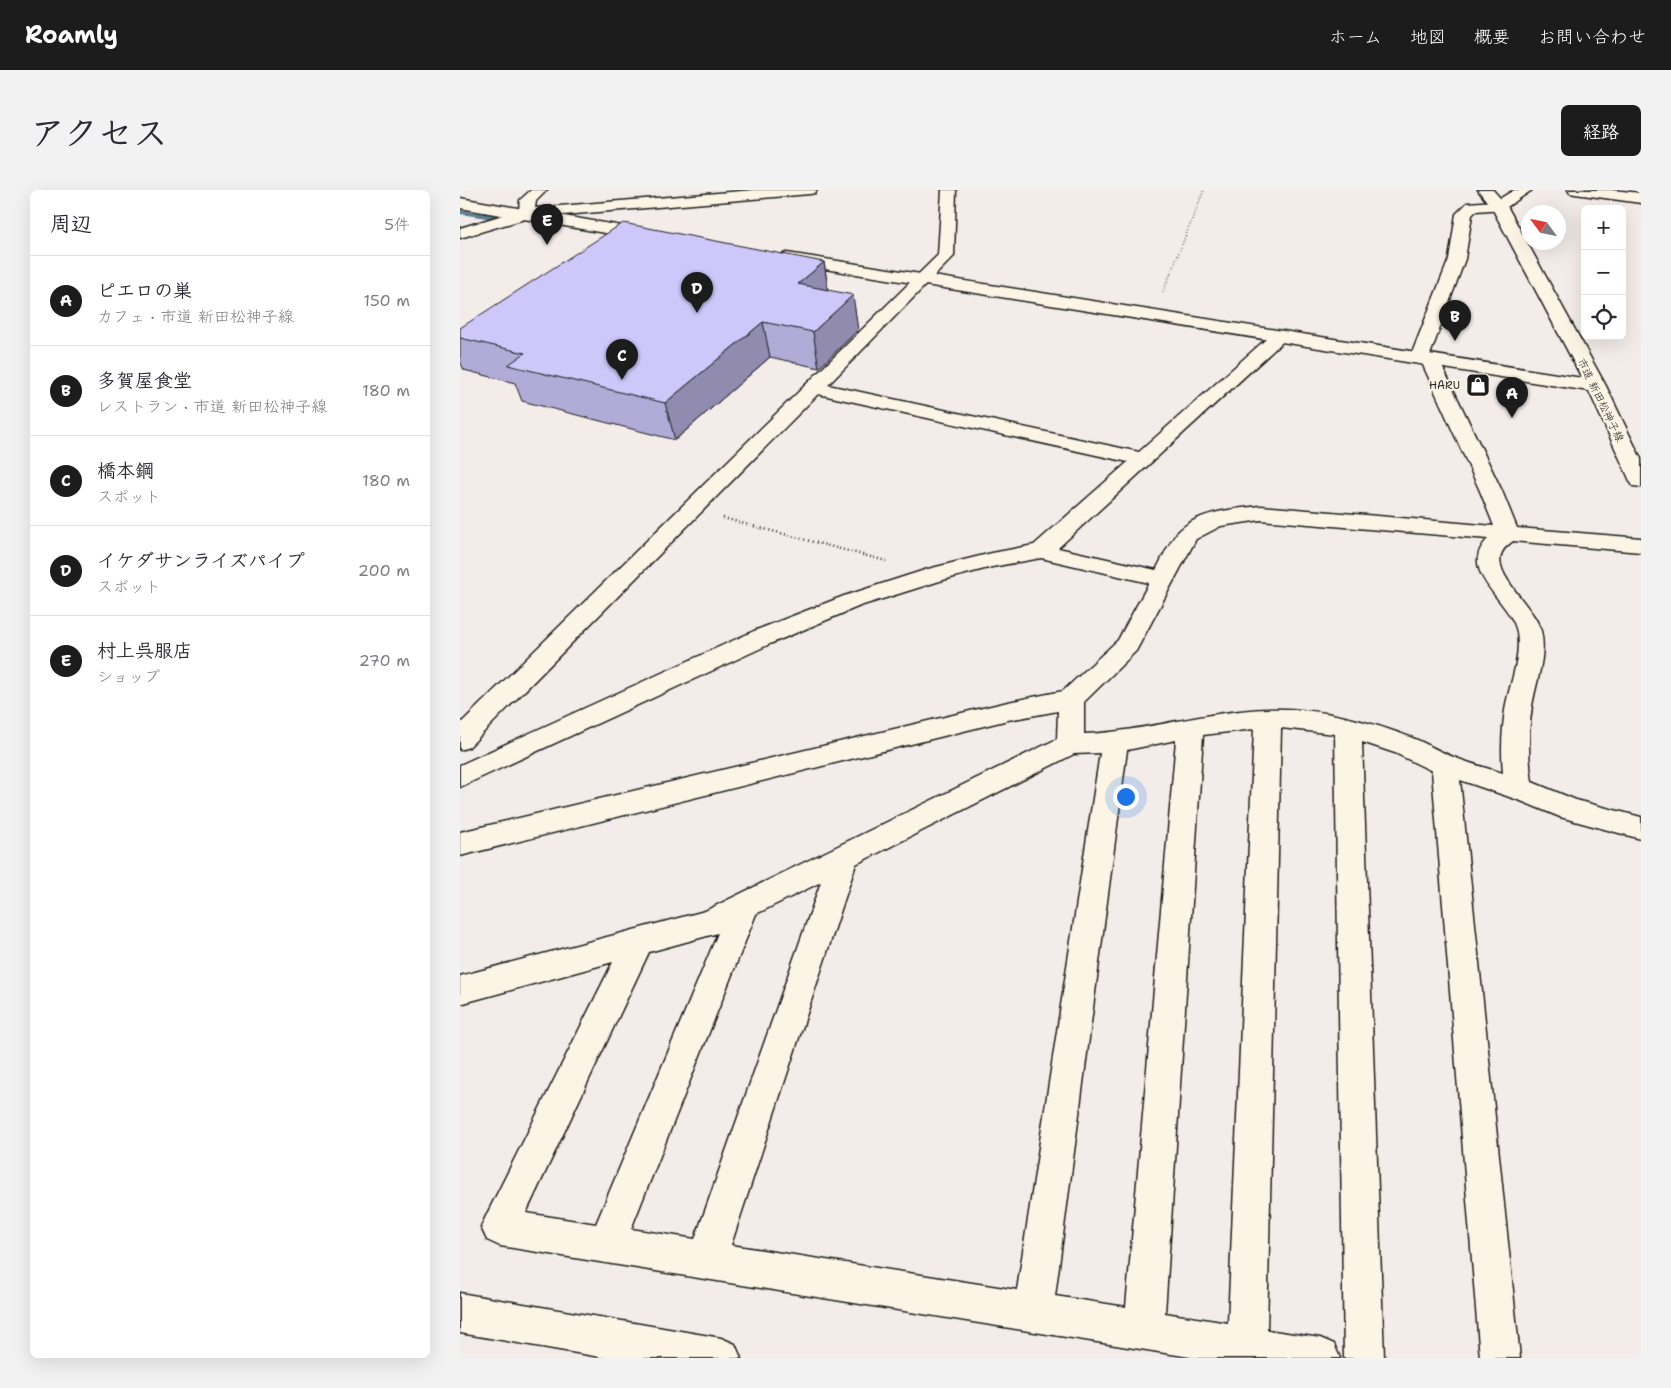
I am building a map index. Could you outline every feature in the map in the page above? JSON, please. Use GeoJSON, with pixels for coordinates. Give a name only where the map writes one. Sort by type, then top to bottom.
{"type":"FeatureCollection","features":[{"type":"Feature","properties":{"kind":"street"},"geometry":{"type":"LineString","coordinates":[[527,213],[528,200],[540,190]]}},
{"type":"Feature","properties":{"kind":"street"},"geometry":{"type":"LineString","coordinates":[[460,233],[527,213],[810,190]]}},
{"type":"Feature","properties":{"kind":"street"},"geometry":{"type":"LineString","coordinates":[[460,740],[946,256],[948,190]]}},
{"type":"Feature","properties":{"kind":"street","name":"市道 新田松神子線"},"geometry":{"type":"LineString","coordinates":[[1485,190],[1500,206],[1596,386],[1641,481]]}},
{"type":"Feature","properties":{"kind":"street"},"geometry":{"type":"LineString","coordinates":[[1508,534],[1488,484],[1425,359],[1457,259],[1464,214],[1472,206],[1500,206],[1525,190]]}},
{"type":"Feature","properties":{"kind":"street"},"geometry":{"type":"LineString","coordinates":[[1575,190],[1641,198]]}},
{"type":"Feature","properties":{"kind":"street"},"geometry":{"type":"LineString","coordinates":[[460,203],[670,239]]}},
{"type":"Feature","properties":{"kind":"street"},"geometry":{"type":"LineString","coordinates":[[767,254],[1596,386]]}},
{"type":"Feature","properties":{"kind":"street"},"geometry":{"type":"LineString","coordinates":[[1042,551],[1280,336]]}},
{"type":"Feature","properties":{"kind":"street"},"geometry":{"type":"LineString","coordinates":[[815,388],[1143,459]]}},
{"type":"Feature","properties":{"kind":"street"},"geometry":{"type":"LineString","coordinates":[[460,844],[1008,711],[1071,699],[1127,646],[1187,535],[1202,524],[1235,516],[1261,513],[1641,545]]}},
{"type":"Feature","properties":{"kind":"street"},"geometry":{"type":"LineString","coordinates":[[1508,534],[1498,540],[1488,557],[1489,570],[1519,609],[1528,630],[1528,673],[1519,706],[1514,746],[1519,790]]}},
{"type":"Feature","properties":{"kind":"street"},"geometry":{"type":"LineString","coordinates":[[460,777],[762,638],[852,601],[936,574],[992,560],[1042,551],[1162,579]]}},
{"type":"Feature","properties":{"kind":"street"},"geometry":{"type":"LineString","coordinates":[[1070,744],[1071,699]]}},
{"type":"Feature","properties":{"kind":"street"},"geometry":{"type":"LineString","coordinates":[[460,990],[712,922],[1070,744],[1115,743],[1190,726],[1268,718],[1322,722],[1348,727],[1405,746],[1445,765],[1570,809],[1641,828]]}},
{"type":"Feature","properties":{"kind":"street"},"geometry":{"type":"LineString","coordinates":[[1247,1346],[1268,718]]}},
{"type":"Feature","properties":{"kind":"street"},"geometry":{"type":"LineString","coordinates":[[1144,1330],[1190,726]]}},
{"type":"Feature","properties":{"kind":"street"},"geometry":{"type":"LineString","coordinates":[[1348,727],[1364,1358]]}},
{"type":"Feature","properties":{"kind":"street"},"geometry":{"type":"LineString","coordinates":[[1033,1312],[1115,743]]}},
{"type":"Feature","properties":{"kind":"street"},"geometry":{"type":"LineString","coordinates":[[1445,765],[1500,1358]]}},
{"type":"Feature","properties":{"kind":"street"},"geometry":{"type":"LineString","coordinates":[[707,1260],[844,857]]}},
{"type":"Feature","properties":{"kind":"street"},"geometry":{"type":"LineString","coordinates":[[606,1244],[744,906]]}},
{"type":"Feature","properties":{"kind":"street"},"geometry":{"type":"LineString","coordinates":[[638,943],[500,1227],[1320,1358]]}},
{"type":"Feature","properties":{"kind":"street"},"geometry":{"type":"LineString","coordinates":[[460,1313],[721,1358]]}},
{"type":"Feature","properties":{"kind":"path"},"geometry":{"type":"LineString","coordinates":[[1153,315],[1204,190]]}},
{"type":"Feature","properties":{"kind":"path"},"geometry":{"type":"LineString","coordinates":[[691,509],[936,574]]}},
{"type":"Feature","properties":{"kind":"building"},"geometry":{"type":"Polygon","coordinates":[[[623,223],[824,262],[798,284],[853,295],[813,332],[763,322],[665,403],[508,365],[525,353],[460,338],[460,328],[623,223]]]}},
{"type":"Feature","properties":{"kind":"waterway"},"geometry":{"type":"LineString","coordinates":[[460,212],[493,217]]}},
{"type":"Feature","properties":{"kind":"place","name":"村上呉服店"},"geometry":{"type":"Point","coordinates":[547,245]}},
{"type":"Feature","properties":{"kind":"place","name":"イケダサンライズパイプ"},"geometry":{"type":"Point","coordinates":[697,313]}},
{"type":"Feature","properties":{"kind":"place","name":"多賀屋食堂"},"geometry":{"type":"Point","coordinates":[1455,341]}},
{"type":"Feature","properties":{"kind":"place","name":"橋本鋼"},"geometry":{"type":"Point","coordinates":[622,380]}},
{"type":"Feature","properties":{"kind":"place","name":"HARU"},"geometry":{"type":"Point","coordinates":[1478,385]}},
{"type":"Feature","properties":{"kind":"place","name":"ピエロの巣"},"geometry":{"type":"Point","coordinates":[1512,418]}}]}
